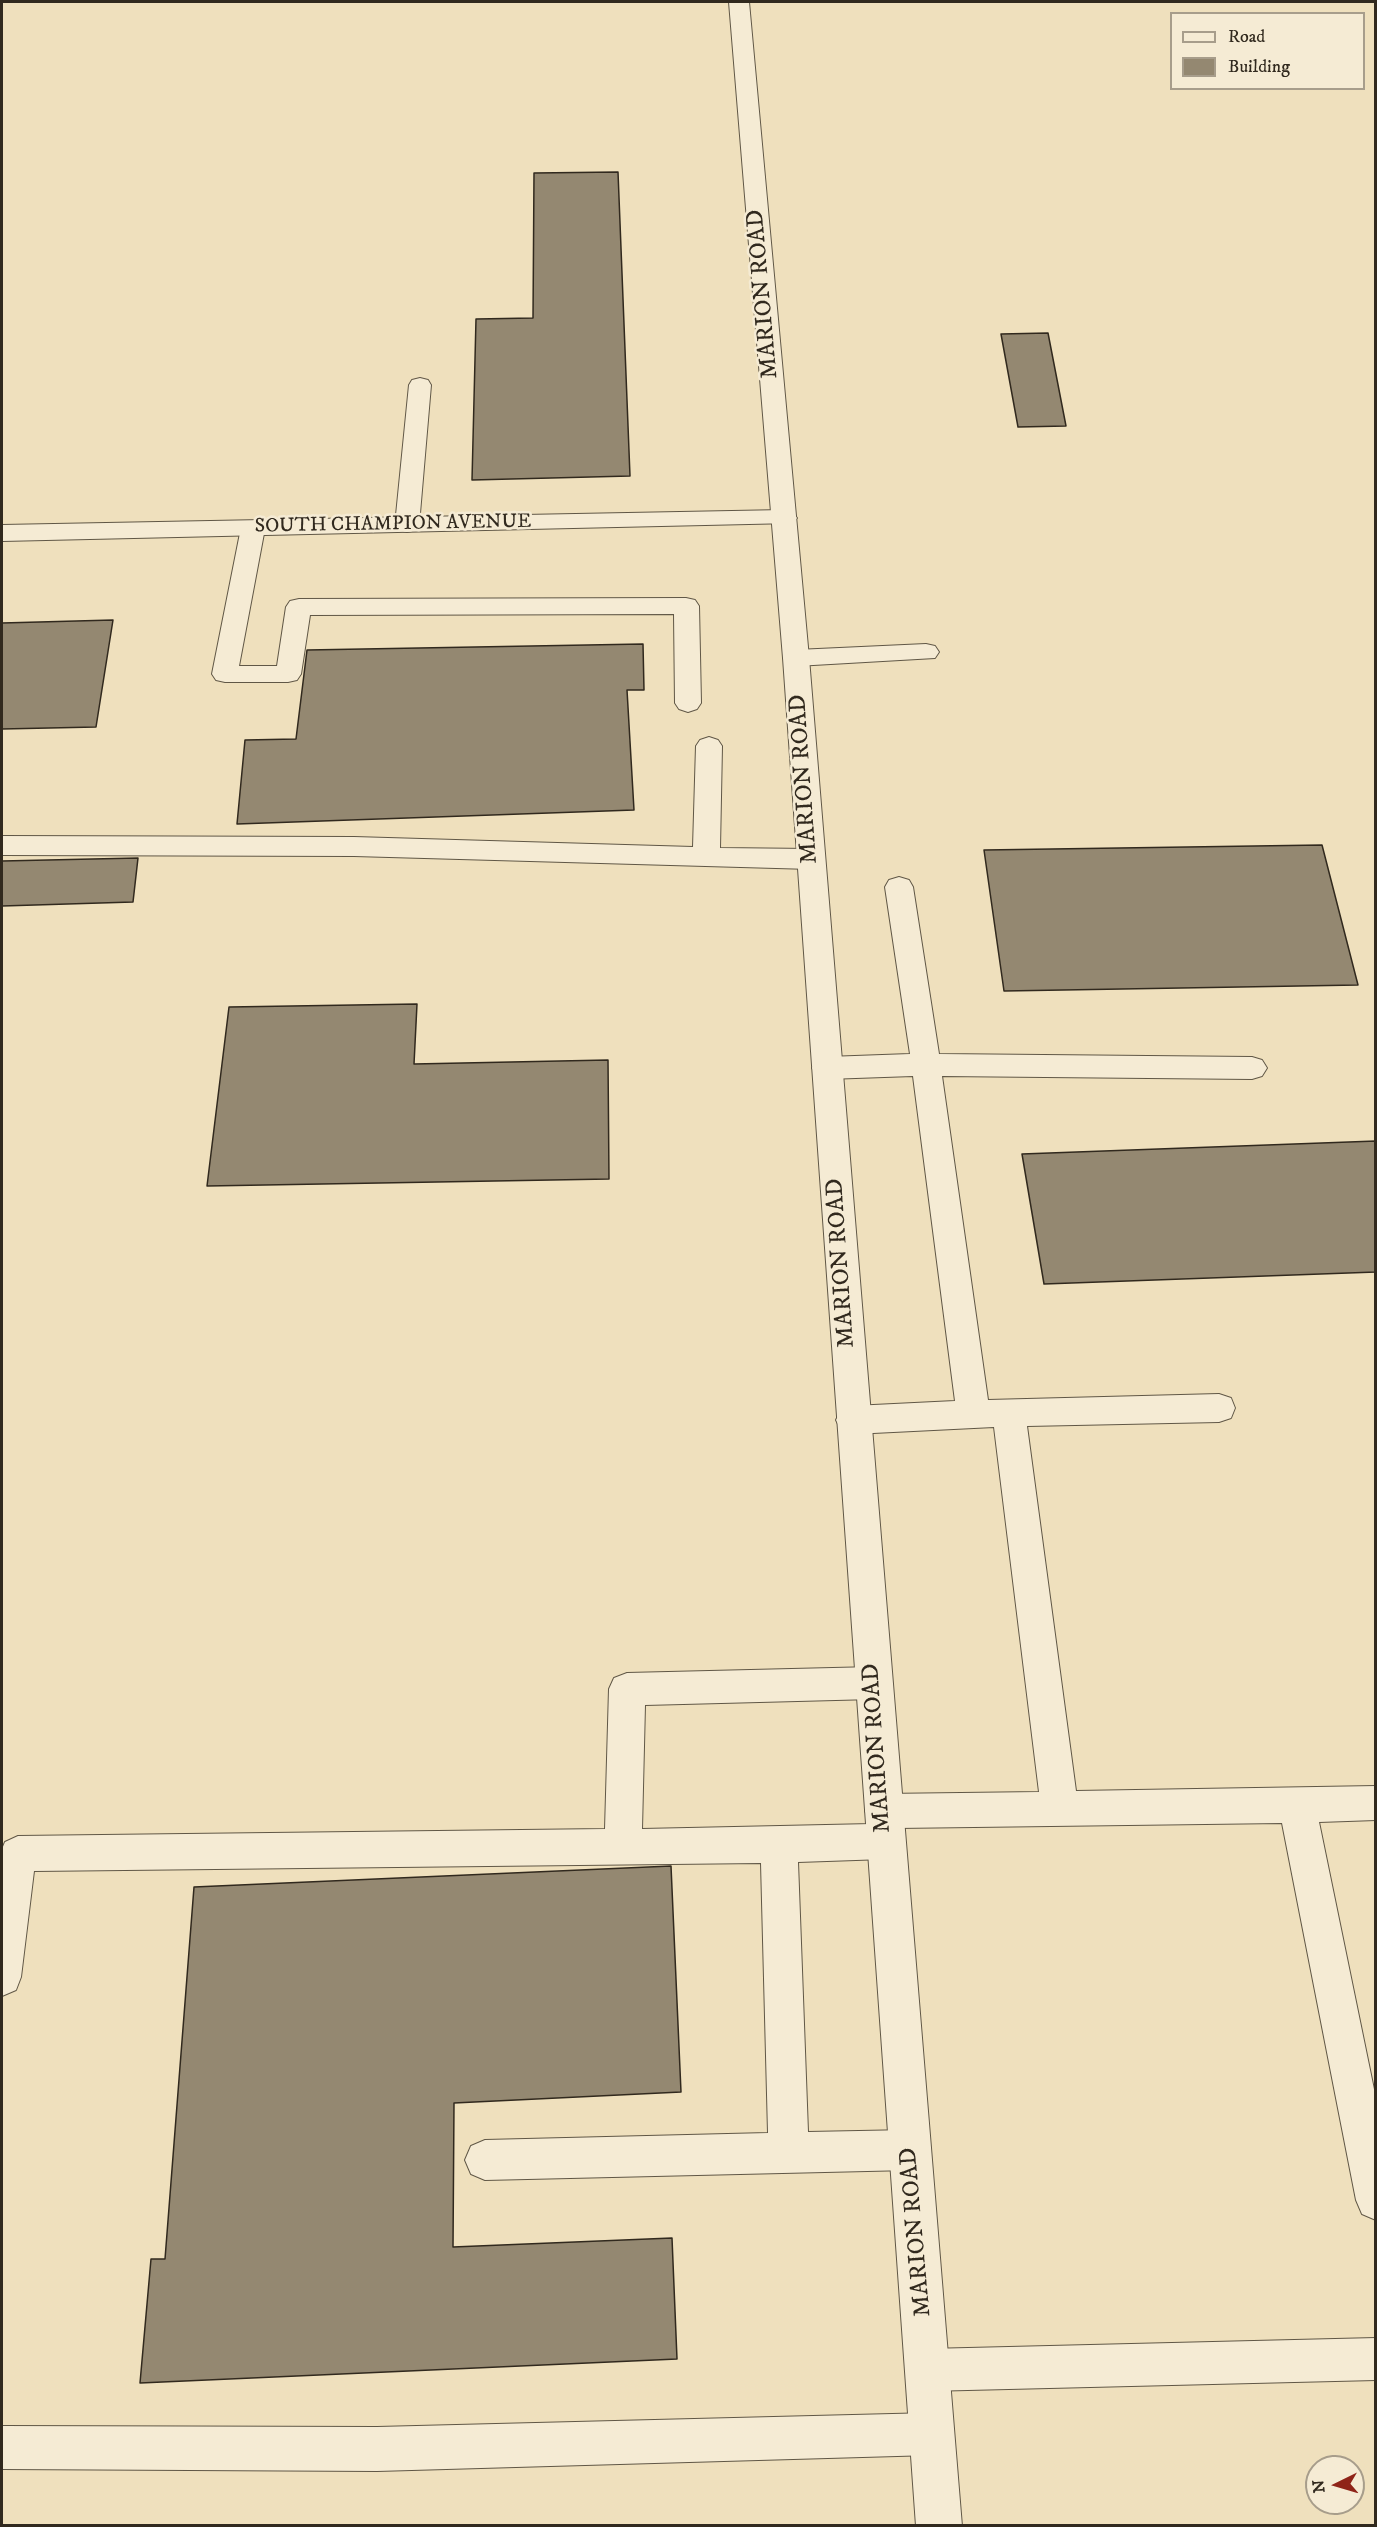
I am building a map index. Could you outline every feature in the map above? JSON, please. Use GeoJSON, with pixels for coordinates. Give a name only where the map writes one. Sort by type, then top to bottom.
{"type":"FeatureCollection","features":[{"type":"Feature","properties":{"kind":"street","name":"MARION ROAD"},"geometry":{"type":"LineString","coordinates":[[739,2],[812,859],[939,2526]]}},
{"type":"Feature","properties":{"kind":"street","name":"SOUTH CHAMPION AVENUE"},"geometry":{"type":"LineString","coordinates":[[2,533],[784,518]]}},
{"type":"Feature","properties":{"kind":"lane"},"geometry":{"type":"LineString","coordinates":[[407,525],[420,385]]}},
{"type":"Feature","properties":{"kind":"lane"},"geometry":{"type":"LineString","coordinates":[[253,528],[225,674],[288,674],[298,607],[686,606],[688,703]]}},
{"type":"Feature","properties":{"kind":"lane"},"geometry":{"type":"LineString","coordinates":[[796,658],[926,652]]}},
{"type":"Feature","properties":{"kind":"lane"},"geometry":{"type":"LineString","coordinates":[[706,857],[709,746]]}},
{"type":"Feature","properties":{"kind":"lane"},"geometry":{"type":"LineString","coordinates":[[2,846],[226,844],[812,859]]}},
{"type":"Feature","properties":{"kind":"lane"},"geometry":{"type":"LineString","coordinates":[[899,887],[926,1065],[973,1414]]}},
{"type":"Feature","properties":{"kind":"lane"},"geometry":{"type":"LineString","coordinates":[[827,1068],[926,1065],[1252,1068]]}},
{"type":"Feature","properties":{"kind":"lane"},"geometry":{"type":"LineString","coordinates":[[853,1420],[973,1414],[1219,1408]]}},
{"type":"Feature","properties":{"kind":"lane"},"geometry":{"type":"LineString","coordinates":[[1009,1414],[1060,1809]]}},
{"type":"Feature","properties":{"kind":"lane"},"geometry":{"type":"LineString","coordinates":[[623,1846],[627,1689],[874,1683]]}},
{"type":"Feature","properties":{"kind":"lane"},"geometry":{"type":"LineString","coordinates":[[2,1977],[18,1854],[778,1845],[884,1826],[1060,1809],[1376,1803]]}},
{"type":"Feature","properties":{"kind":"lane"},"geometry":{"type":"LineString","coordinates":[[1297,1806],[1376,2199]]}},
{"type":"Feature","properties":{"kind":"lane"},"geometry":{"type":"LineString","coordinates":[[778,1845],[789,2153]]}},
{"type":"Feature","properties":{"kind":"lane"},"geometry":{"type":"LineString","coordinates":[[485,2160],[910,2150]]}},
{"type":"Feature","properties":{"kind":"lane"},"geometry":{"type":"LineString","coordinates":[[927,2370],[1376,2360]]}},
{"type":"Feature","properties":{"kind":"lane"},"geometry":{"type":"LineString","coordinates":[[2,2448],[377,2449],[932,2434]]}},
{"type":"Feature","properties":{"kind":"building"},"geometry":{"type":"Polygon","coordinates":[[[618,172],[630,476],[472,480],[476,319],[533,318],[534,173],[618,172]]]}},
{"type":"Feature","properties":{"kind":"building"},"geometry":{"type":"Polygon","coordinates":[[[1048,333],[1066,426],[1018,427],[1001,334],[1048,333]]]}},
{"type":"Feature","properties":{"kind":"building"},"geometry":{"type":"Polygon","coordinates":[[[113,620],[96,727],[2,729],[2,623],[113,620]]]}},
{"type":"Feature","properties":{"kind":"building"},"geometry":{"type":"Polygon","coordinates":[[[643,644],[644,690],[627,690],[634,810],[237,824],[245,740],[296,739],[307,650],[643,644]]]}},
{"type":"Feature","properties":{"kind":"building"},"geometry":{"type":"Polygon","coordinates":[[[1322,845],[1358,985],[1004,991],[984,850],[1322,845]]]}},
{"type":"Feature","properties":{"kind":"building"},"geometry":{"type":"Polygon","coordinates":[[[138,858],[133,902],[2,906],[2,861],[138,858]]]}},
{"type":"Feature","properties":{"kind":"building"},"geometry":{"type":"Polygon","coordinates":[[[417,1004],[414,1064],[608,1060],[609,1179],[207,1186],[229,1007],[417,1004]]]}},
{"type":"Feature","properties":{"kind":"building"},"geometry":{"type":"Polygon","coordinates":[[[1376,1141],[1376,1272],[1044,1284],[1022,1154],[1376,1141]]]}},
{"type":"Feature","properties":{"kind":"building"},"geometry":{"type":"Polygon","coordinates":[[[671,1866],[681,2092],[454,2103],[453,2247],[672,2238],[677,2359],[140,2383],[151,2259],[165,2259],[194,1887],[671,1866]]]}}]}
